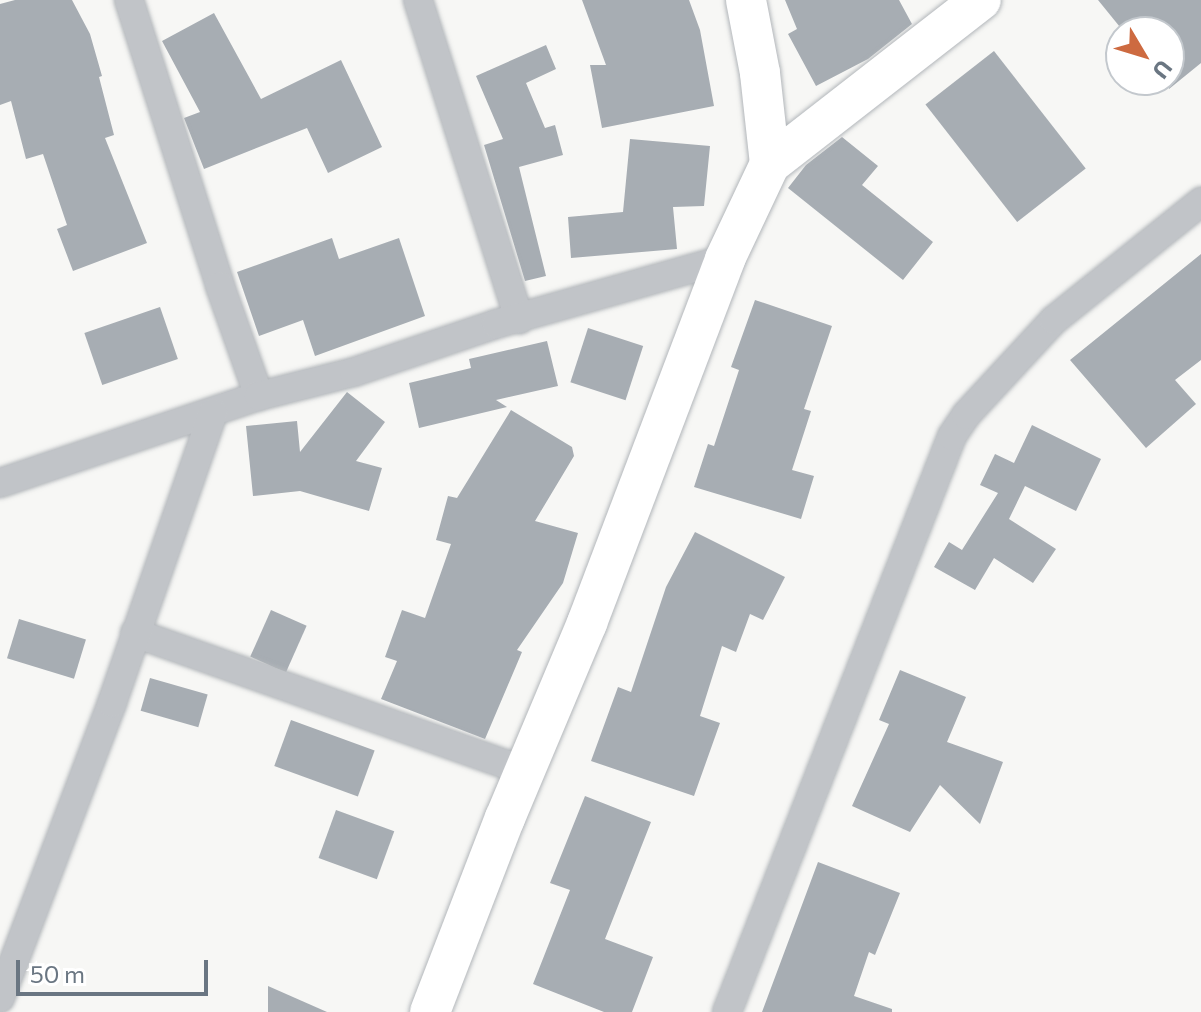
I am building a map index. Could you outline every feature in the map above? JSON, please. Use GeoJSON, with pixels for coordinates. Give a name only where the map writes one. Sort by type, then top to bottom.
{"type":"FeatureCollection","features":[{"type":"Feature","properties":{"kind":"main road"},"geometry":{"type":"LineString","coordinates":[[746,0],[757,49],[770,164]]}},
{"type":"Feature","properties":{"kind":"main road"},"geometry":{"type":"LineString","coordinates":[[430,1012],[598,595],[725,259],[770,164],[981,0]]}},
{"type":"Feature","properties":{"kind":"street"},"geometry":{"type":"LineString","coordinates":[[129,0],[220,286],[259,396]]}},
{"type":"Feature","properties":{"kind":"street"},"geometry":{"type":"LineString","coordinates":[[418,0],[519,319]]}},
{"type":"Feature","properties":{"kind":"street"},"geometry":{"type":"LineString","coordinates":[[727,1012],[952,436],[966,415],[1054,320],[1201,202]]}},
{"type":"Feature","properties":{"kind":"street"},"geometry":{"type":"LineString","coordinates":[[0,483],[259,396],[354,372],[519,319],[725,259]]}},
{"type":"Feature","properties":{"kind":"street"},"geometry":{"type":"LineString","coordinates":[[0,998],[213,413]]}},
{"type":"Feature","properties":{"kind":"street"},"geometry":{"type":"LineString","coordinates":[[135,633],[525,771]]}},
{"type":"Feature","properties":{"kind":"building"},"geometry":{"type":"Polygon","coordinates":[[[15,0],[72,0],[90,34],[102,76],[99,77],[114,135],[105,138],[147,243],[73,271],[57,229],[67,225],[43,154],[26,159],[11,101],[0,105],[0,4],[15,0]]]}},
{"type":"Feature","properties":{"kind":"building"},"geometry":{"type":"Polygon","coordinates":[[[582,0],[689,0],[700,30],[714,106],[602,128],[590,65],[606,65],[582,0]]]}},
{"type":"Feature","properties":{"kind":"building"},"geometry":{"type":"Polygon","coordinates":[[[785,0],[899,0],[912,24],[868,59],[816,86],[788,34],[797,29],[785,0]]]}},
{"type":"Feature","properties":{"kind":"building"},"geometry":{"type":"Polygon","coordinates":[[[1098,0],[1201,0],[1201,63],[1185,76],[1185,16],[1111,16],[1098,0]]]}},
{"type":"Feature","properties":{"kind":"building"},"geometry":{"type":"Polygon","coordinates":[[[214,13],[261,99],[341,60],[382,147],[328,173],[307,128],[204,169],[184,118],[200,112],[162,41],[214,13]]]}},
{"type":"Feature","properties":{"kind":"building"},"geometry":{"type":"Polygon","coordinates":[[[546,45],[556,69],[526,83],[545,128],[555,125],[563,155],[519,167],[546,276],[525,281],[484,145],[503,139],[476,76],[546,45]]]}},
{"type":"Feature","properties":{"kind":"building"},"geometry":{"type":"Polygon","coordinates":[[[994,51],[1086,168],[1017,222],[925,105],[994,51]]]}},
{"type":"Feature","properties":{"kind":"building"},"geometry":{"type":"Polygon","coordinates":[[[842,137],[878,166],[862,185],[933,242],[903,280],[788,188],[806,165],[842,137]]]}},
{"type":"Feature","properties":{"kind":"building"},"geometry":{"type":"Polygon","coordinates":[[[630,139],[710,146],[704,206],[673,207],[677,249],[571,258],[568,217],[623,212],[630,139]]]}},
{"type":"Feature","properties":{"kind":"building"},"geometry":{"type":"Polygon","coordinates":[[[332,238],[339,259],[399,238],[425,316],[315,356],[303,320],[259,336],[237,272],[332,238]]]}},
{"type":"Feature","properties":{"kind":"building"},"geometry":{"type":"Polygon","coordinates":[[[1201,254],[1201,360],[1175,380],[1196,404],[1146,448],[1070,360],[1201,254]]]}},
{"type":"Feature","properties":{"kind":"building"},"geometry":{"type":"Polygon","coordinates":[[[755,300],[832,326],[804,409],[811,411],[792,470],[814,476],[801,519],[694,487],[708,444],[714,446],[739,370],[731,367],[755,300]]]}},
{"type":"Feature","properties":{"kind":"building"},"geometry":{"type":"Polygon","coordinates":[[[160,307],[178,359],[102,385],[84,333],[160,307]]]}},
{"type":"Feature","properties":{"kind":"building"},"geometry":{"type":"Polygon","coordinates":[[[588,328],[643,346],[626,400],[570,382],[588,328]]]}},
{"type":"Feature","properties":{"kind":"building"},"geometry":{"type":"Polygon","coordinates":[[[547,341],[558,386],[496,400],[507,407],[419,428],[409,383],[471,368],[469,359],[547,341]]]}},
{"type":"Feature","properties":{"kind":"building"},"geometry":{"type":"Polygon","coordinates":[[[347,392],[385,422],[356,461],[382,468],[369,511],[300,491],[253,496],[246,426],[297,421],[300,452],[347,392]]]}},
{"type":"Feature","properties":{"kind":"building"},"geometry":{"type":"Polygon","coordinates":[[[511,410],[572,447],[574,456],[535,521],[578,533],[563,583],[517,650],[522,652],[485,739],[381,699],[397,661],[385,657],[402,610],[425,618],[451,544],[436,540],[448,496],[457,498],[511,410]]]}},
{"type":"Feature","properties":{"kind":"building"},"geometry":{"type":"Polygon","coordinates":[[[1032,425],[1101,459],[1076,511],[1025,486],[1009,519],[1056,549],[1033,583],[994,558],[975,590],[934,567],[949,542],[962,550],[998,493],[980,485],[995,454],[1014,463],[1032,425]]]}},
{"type":"Feature","properties":{"kind":"building"},"geometry":{"type":"Polygon","coordinates":[[[695,532],[785,577],[763,620],[750,614],[736,652],[722,646],[700,716],[720,723],[694,796],[591,761],[618,687],[631,692],[666,587],[695,532]]]}},
{"type":"Feature","properties":{"kind":"building"},"geometry":{"type":"Polygon","coordinates":[[[271,610],[307,626],[286,672],[250,657],[271,610]]]}},
{"type":"Feature","properties":{"kind":"building"},"geometry":{"type":"Polygon","coordinates":[[[19,619],[86,639],[74,679],[7,658],[19,619]]]}},
{"type":"Feature","properties":{"kind":"building"},"geometry":{"type":"Polygon","coordinates":[[[900,670],[966,697],[947,742],[1003,762],[980,824],[940,785],[910,832],[852,806],[889,724],[879,720],[900,670]]]}},
{"type":"Feature","properties":{"kind":"building"},"geometry":{"type":"Polygon","coordinates":[[[150,678],[208,695],[198,727],[141,711],[150,678]]]}},
{"type":"Feature","properties":{"kind":"building"},"geometry":{"type":"Polygon","coordinates":[[[291,720],[375,750],[358,796],[274,766],[291,720]]]}},
{"type":"Feature","properties":{"kind":"building"},"geometry":{"type":"Polygon","coordinates":[[[585,796],[651,822],[605,939],[653,957],[632,1012],[604,1012],[533,984],[570,890],[550,883],[585,796]]]}},
{"type":"Feature","properties":{"kind":"building"},"geometry":{"type":"Polygon","coordinates":[[[336,810],[394,831],[377,879],[319,858],[336,810]]]}},
{"type":"Feature","properties":{"kind":"building"},"geometry":{"type":"Polygon","coordinates":[[[818,862],[900,893],[875,955],[869,952],[854,996],[892,1009],[892,1012],[762,1012],[818,862]]]}},
{"type":"Feature","properties":{"kind":"building"},"geometry":{"type":"Polygon","coordinates":[[[268,986],[327,1012],[268,1012],[268,986]]]}}]}
